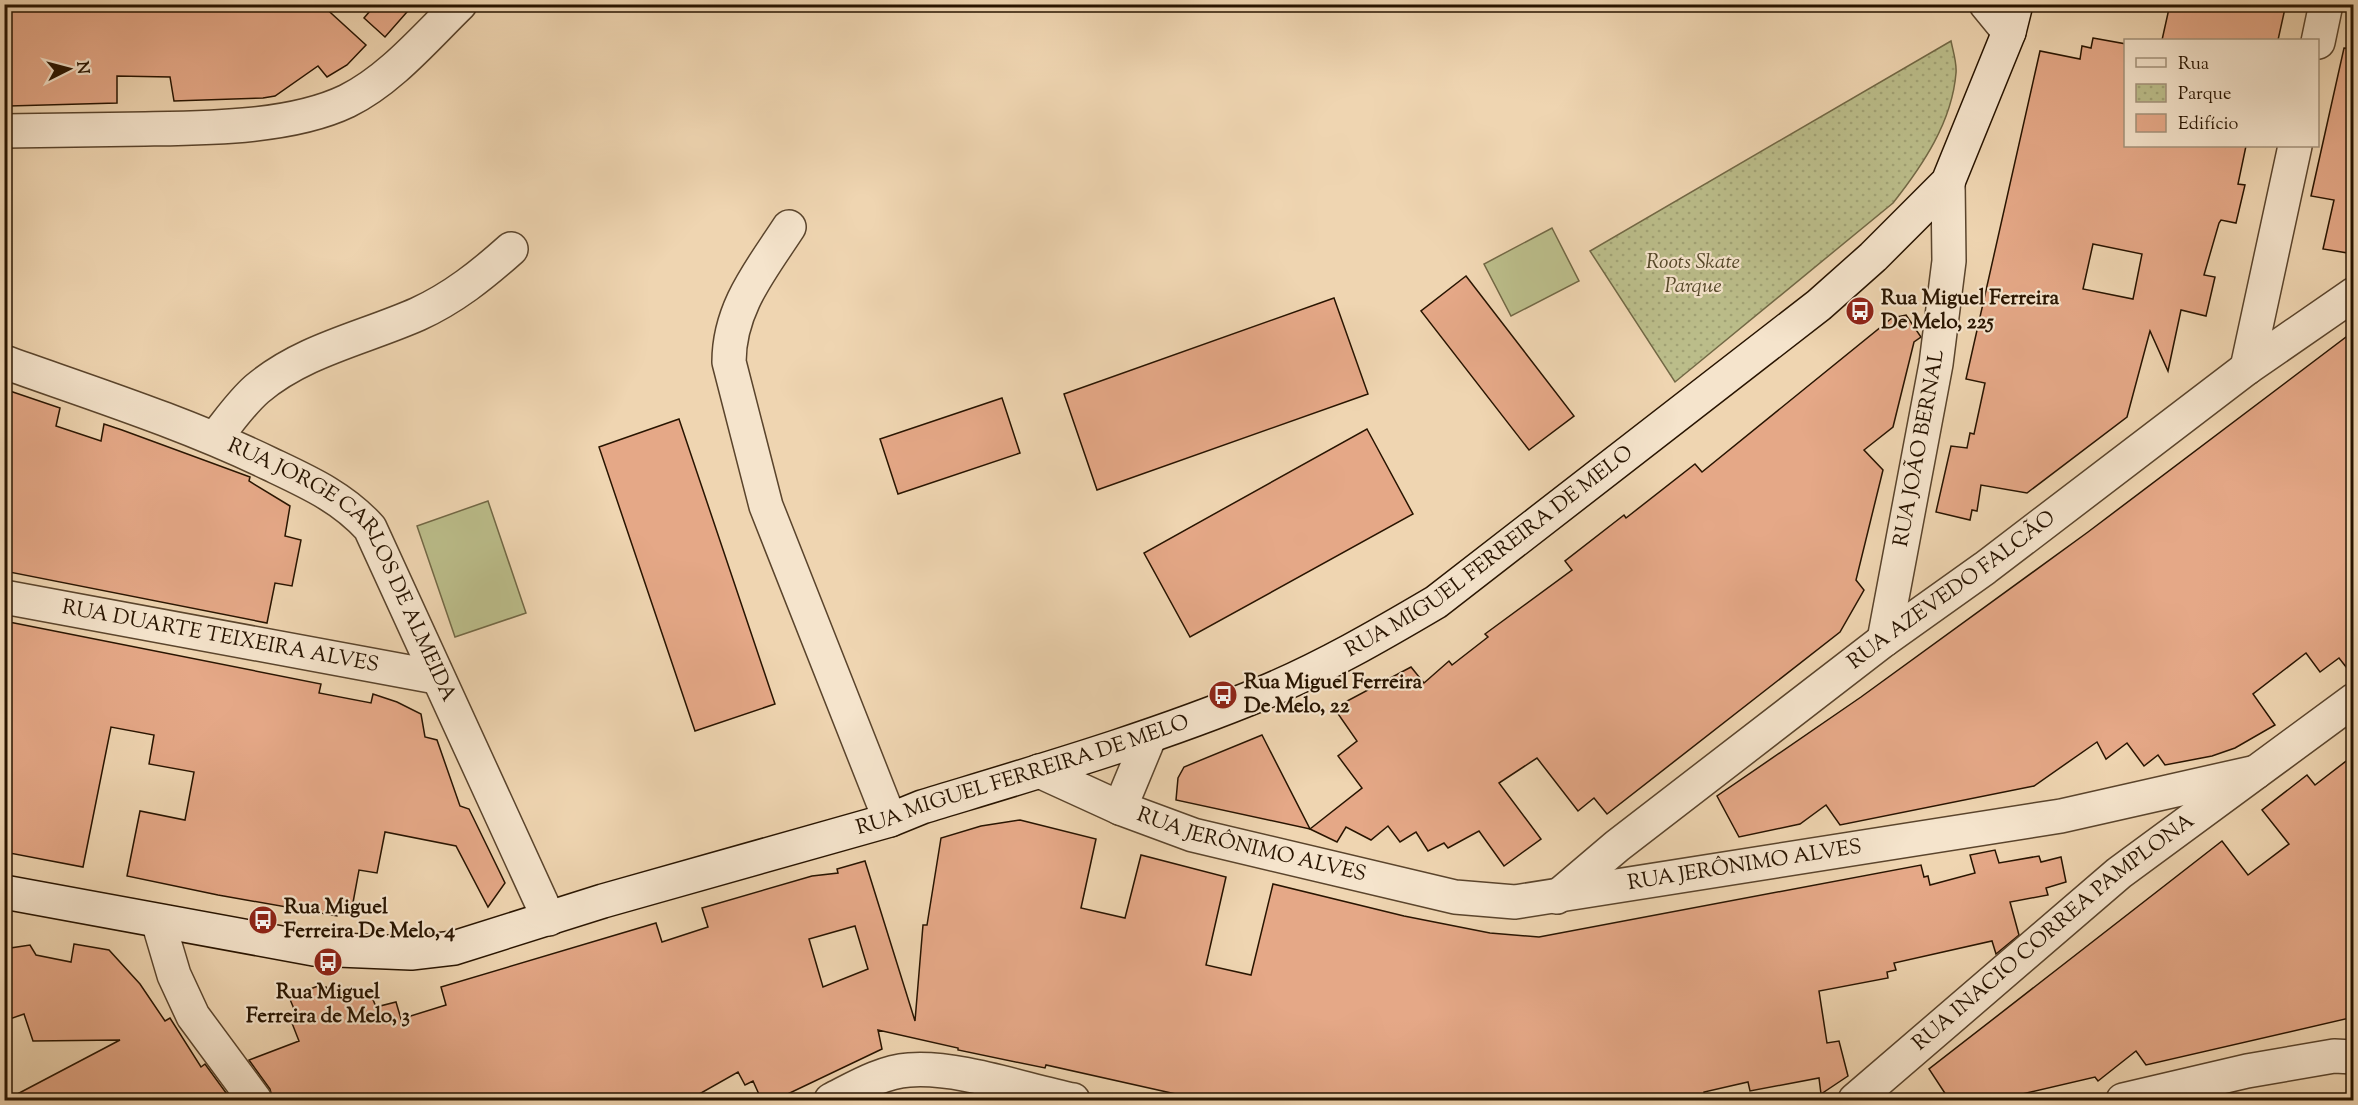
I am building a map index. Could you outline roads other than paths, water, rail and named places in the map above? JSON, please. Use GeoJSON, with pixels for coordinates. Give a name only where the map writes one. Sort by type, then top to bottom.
{"type":"FeatureCollection","features":[{"type":"Feature","properties":{"kind":"street"},"geometry":{"type":"LineString","coordinates":[[4,131],[203,128],[264,123],[309,113],[346,102],[378,81],[460,4]]}},
{"type":"Feature","properties":{"kind":"street"},"geometry":{"type":"LineString","coordinates":[[1986,4],[2013,18]]}},
{"type":"Feature","properties":{"kind":"street"},"geometry":{"type":"LineString","coordinates":[[2319,39],[2326,4]]}},
{"type":"Feature","properties":{"kind":"street","name":"RUA MIGUEL FERREIRA DE MELO"},"geometry":{"type":"LineString","coordinates":[[12,899],[158,921],[314,949],[382,954],[454,948],[890,820],[922,807],[1149,738],[1265,693],[1367,642],[1436,602],[1819,305],[1873,256],[1948,182],[2013,18]]}},
{"type":"Feature","properties":{"kind":"street"},"geometry":{"type":"LineString","coordinates":[[2247,368],[2295,147]]}},
{"type":"Feature","properties":{"kind":"street","name":"RUA JOÃO BERNAL"},"geometry":{"type":"LineString","coordinates":[[1884,640],[1936,364],[1949,261],[1948,182]]}},
{"type":"Feature","properties":{"kind":"street"},"geometry":{"type":"LineString","coordinates":[[789,227],[742,298],[729,340],[729,362],[766,506],[890,820]]}},
{"type":"Feature","properties":{"kind":"street"},"geometry":{"type":"LineString","coordinates":[[215,438],[246,400],[276,375],[310,356],[418,314],[456,293],[511,249]]}},
{"type":"Feature","properties":{"kind":"street","name":"RUA AZEVEDO FALCÃO"},"geometry":{"type":"LineString","coordinates":[[1557,897],[1617,846],[1884,640],[1985,568],[2247,368],[2354,294]]}},
{"type":"Feature","properties":{"kind":"street","name":"RUA JORGE CARLOS DE ALMEIDA"},"geometry":{"type":"LineString","coordinates":[[4,362],[215,438],[332,494],[353,510],[370,528],[436,677],[549,919]]}},
{"type":"Feature","properties":{"kind":"street","name":"RUA DUARTE TEIXEIRA ALVES"},"geometry":{"type":"LineString","coordinates":[[4,597],[436,677]]}},
{"type":"Feature","properties":{"kind":"street","name":"RUA JERÔNIMO ALVES"},"geometry":{"type":"LineString","coordinates":[[1039,771],[1120,808],[1192,835],[1455,897],[1515,902],[2061,816],[2256,772],[2354,700]]}},
{"type":"Feature","properties":{"kind":"street","name":"RUA JERÔNIMO ALVES"},"geometry":{"type":"LineString","coordinates":[[1120,808],[1149,738]]}},
{"type":"Feature","properties":{"kind":"street","name":"RUA INACIO CORREA PAMPLONA"},"geometry":{"type":"LineString","coordinates":[[1855,1101],[1870,1084],[2119,873],[2256,772]]}},
{"type":"Feature","properties":{"kind":"street"},"geometry":{"type":"LineString","coordinates":[[158,921],[174,975],[194,1016],[212,1045],[255,1101]]}},
{"type":"Feature","properties":{"kind":"street"},"geometry":{"type":"LineString","coordinates":[[2123,1101],[2247,1071],[2334,1056],[2354,1057]]}},
{"type":"Feature","properties":{"kind":"street"},"geometry":{"type":"LineString","coordinates":[[831,1101],[866,1081],[908,1070],[946,1071],[1073,1101]]}},
{"type":"Feature","properties":{"kind":"place","name":"Rua Miguel Ferreira De Melo, 225"},"geometry":{"type":"Point","coordinates":[1860,311]}},
{"type":"Feature","properties":{"kind":"place","name":"Rua Miguel Ferreira De Melo, 22"},"geometry":{"type":"Point","coordinates":[1223,695]}},
{"type":"Feature","properties":{"kind":"place","name":"Rua Miguel Ferreira De Melo, 4"},"geometry":{"type":"Point","coordinates":[263,920]}},
{"type":"Feature","properties":{"kind":"place","name":"Rua Miguel Ferreira de Melo, 3"},"geometry":{"type":"Point","coordinates":[328,962]}},
{"type":"Feature","properties":{"kind":"park label","name":"Roots Skate Parque"},"geometry":{"type":"Point","coordinates":[1693,275]}}]}
